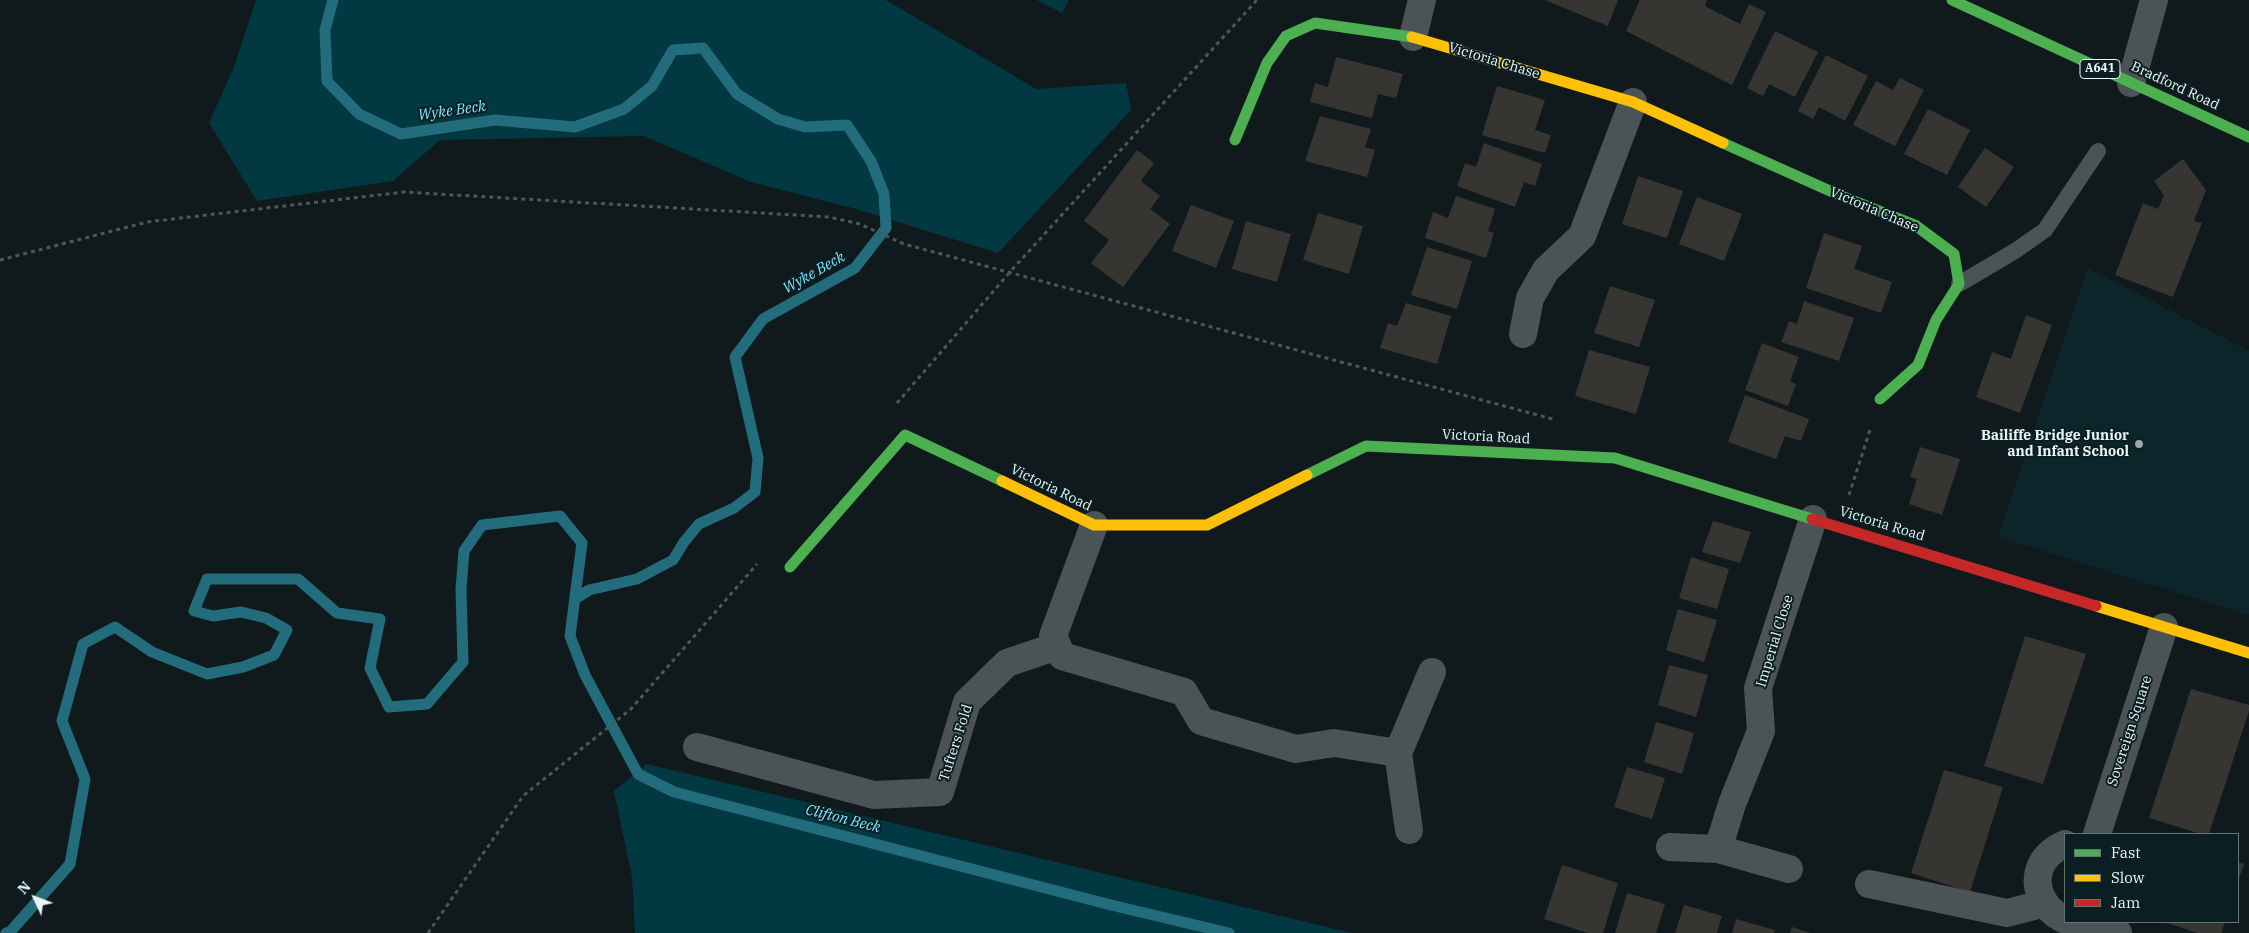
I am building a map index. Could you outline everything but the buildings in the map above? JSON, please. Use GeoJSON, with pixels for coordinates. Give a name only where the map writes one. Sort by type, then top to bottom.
{"type":"FeatureCollection","features":[{"type":"Feature","properties":{"kind":"street"},"geometry":{"type":"LineString","coordinates":[[1413,36],[1422,0]]}},
{"type":"Feature","properties":{"kind":"street","name":"Bradford Road"},"geometry":{"type":"LineString","coordinates":[[1952,0],[2249,137]]}},
{"type":"Feature","properties":{"kind":"street"},"geometry":{"type":"LineString","coordinates":[[2131,83],[2154,0]]}},
{"type":"Feature","properties":{"kind":"street","name":"Victoria Chase"},"geometry":{"type":"LineString","coordinates":[[1236,140],[1267,63],[1286,36],[1315,22],[1413,36],[1633,102],[1839,195],[1915,225],[1954,254],[1959,284]]}},
{"type":"Feature","properties":{"kind":"street"},"geometry":{"type":"LineString","coordinates":[[1522,334],[1530,298],[1546,270],[1582,236],[1633,102]]}},
{"type":"Feature","properties":{"kind":"street"},"geometry":{"type":"LineString","coordinates":[[1880,399],[1918,366],[1936,320],[1959,284]]}},
{"type":"Feature","properties":{"kind":"street","name":"Victoria Road"},"geometry":{"type":"LineString","coordinates":[[790,567],[905,435],[1094,526],[1207,525],[1366,446],[1616,458],[2249,653]]}},
{"type":"Feature","properties":{"kind":"street","name":"Imperial Close"},"geometry":{"type":"LineString","coordinates":[[1718,849],[1732,804],[1761,731],[1758,688],[1813,519]]}},
{"type":"Feature","properties":{"kind":"street"},"geometry":{"type":"LineString","coordinates":[[1094,526],[1053,636],[1062,656],[1184,692],[1201,721],[1296,749],[1334,743],[1398,753]]}},
{"type":"Feature","properties":{"kind":"street","name":"Sovereign Square"},"geometry":{"type":"LineString","coordinates":[[2097,833],[2164,627]]}},
{"type":"Feature","properties":{"kind":"street","name":"Tufters Fold"},"geometry":{"type":"LineString","coordinates":[[697,747],[874,795],[940,792],[967,702],[1007,663],[1058,646]]}},
{"type":"Feature","properties":{"kind":"street"},"geometry":{"type":"LineString","coordinates":[[1409,830],[1398,753],[1432,672]]}},
{"type":"Feature","properties":{"kind":"street"},"geometry":{"type":"LineString","coordinates":[[2064,844],[2047,856],[2040,867],[2037,879],[2038,892],[2042,904],[2051,914],[2064,922]]}},
{"type":"Feature","properties":{"kind":"street"},"geometry":{"type":"LineString","coordinates":[[1670,847],[1718,849],[1789,869]]}},
{"type":"Feature","properties":{"kind":"street"},"geometry":{"type":"LineString","coordinates":[[1869,884],[2007,913],[2042,904]]}},
{"type":"Feature","properties":{"kind":"street"},"geometry":{"type":"LineString","coordinates":[[2066,923],[2087,925],[2092,923]]}},
{"type":"Feature","properties":{"kind":"street"},"geometry":{"type":"LineString","coordinates":[[2103,923],[2118,933]]}},
{"type":"Feature","properties":{"kind":"lane"},"geometry":{"type":"LineString","coordinates":[[1959,284],[2015,251],[2045,230],[2098,152]]}},
{"type":"Feature","properties":{"kind":"path"},"geometry":{"type":"LineString","coordinates":[[894,405],[1010,272],[1257,0]]}},
{"type":"Feature","properties":{"kind":"path"},"geometry":{"type":"LineString","coordinates":[[0,260],[147,222],[404,192],[829,217],[860,224],[904,244],[1560,421]]}},
{"type":"Feature","properties":{"kind":"path"},"geometry":{"type":"LineString","coordinates":[[1851,490],[1871,428]]}},
{"type":"Feature","properties":{"kind":"path"},"geometry":{"type":"LineString","coordinates":[[428,933],[523,796],[631,709],[760,561]]}},
{"type":"Feature","properties":{"kind":"shaded area"},"geometry":{"type":"Polygon","coordinates":[[[256,0],[886,0],[1036,89],[1126,83],[1131,110],[998,253],[856,209],[751,182],[644,136],[440,140],[393,181],[257,201],[209,123],[234,67],[256,0]]]}},
{"type":"Feature","properties":{"kind":"shaded area"},"geometry":{"type":"Polygon","coordinates":[[[1037,0],[1069,0],[1062,13],[1037,0]]]}},
{"type":"Feature","properties":{"kind":"shaded area","name":"Bailiffe Bridge Junior and Infant School"},"geometry":{"type":"Polygon","coordinates":[[[2088,268],[2249,351],[2249,615],[1998,537],[2088,268]]]}},
{"type":"Feature","properties":{"kind":"shaded area"},"geometry":{"type":"Polygon","coordinates":[[[647,764],[1352,933],[635,933],[632,877],[614,791],[647,764]]]}},
{"type":"Feature","properties":{"kind":"waterway","name":"Wyke Beck"},"geometry":{"type":"LineString","coordinates":[[333,0],[325,30],[327,81],[359,114],[401,134],[495,120],[575,127],[624,109],[652,86],[673,50],[703,48],[737,94],[778,119],[805,127],[847,125],[871,161],[884,194],[886,228],[855,268],[763,319],[735,357],[758,458],[755,492],[734,508],[699,524],[684,542],[673,560],[637,579],[589,590],[575,599]]}},
{"type":"Feature","properties":{"kind":"waterway","name":"Clifton Beck"},"geometry":{"type":"LineString","coordinates":[[6,933],[11,931],[70,864],[85,779],[62,721],[83,644],[115,627],[152,652],[207,674],[243,667],[274,655],[287,630],[266,618],[241,612],[213,616],[194,611],[207,579],[298,579],[337,613],[380,619],[370,668],[389,707],[427,704],[463,662],[461,589],[464,551],[482,525],[560,516],[582,543],[570,636],[585,675],[638,774],[674,792],[1111,905],[1229,933]]}},
{"type":"Feature","properties":{"kind":"traffic: fast"},"geometry":{"type":"LineString","coordinates":[[1952,0],[2249,137]]}},
{"type":"Feature","properties":{"kind":"traffic: fast"},"geometry":{"type":"LineString","coordinates":[[1235,140],[1267,63],[1286,36],[1315,23],[1412,37]]}},
{"type":"Feature","properties":{"kind":"traffic: fast"},"geometry":{"type":"LineString","coordinates":[[1723,143],[1839,195],[1915,225],[1954,254],[1959,284],[1936,320],[1918,365],[1880,399]]}},
{"type":"Feature","properties":{"kind":"traffic: fast"},"geometry":{"type":"LineString","coordinates":[[790,567],[905,435],[1002,481]]}},
{"type":"Feature","properties":{"kind":"traffic: fast"},"geometry":{"type":"LineString","coordinates":[[1307,475],[1366,446],[1615,458],[1812,519]]}},
{"type":"Feature","properties":{"kind":"traffic: slow"},"geometry":{"type":"LineString","coordinates":[[1412,37],[1633,102],[1723,143]]}},
{"type":"Feature","properties":{"kind":"traffic: slow"},"geometry":{"type":"LineString","coordinates":[[1002,481],[1094,525],[1207,525],[1307,475]]}},
{"type":"Feature","properties":{"kind":"traffic: slow"},"geometry":{"type":"LineString","coordinates":[[2096,606],[2249,653]]}},
{"type":"Feature","properties":{"kind":"traffic: jam"},"geometry":{"type":"LineString","coordinates":[[1812,519],[2096,606]]}},
{"type":"Feature","properties":{"kind":"place","name":"Bailiffe Bridge Junior and Infant School"},"geometry":{"type":"Point","coordinates":[2139,444]}}]}
